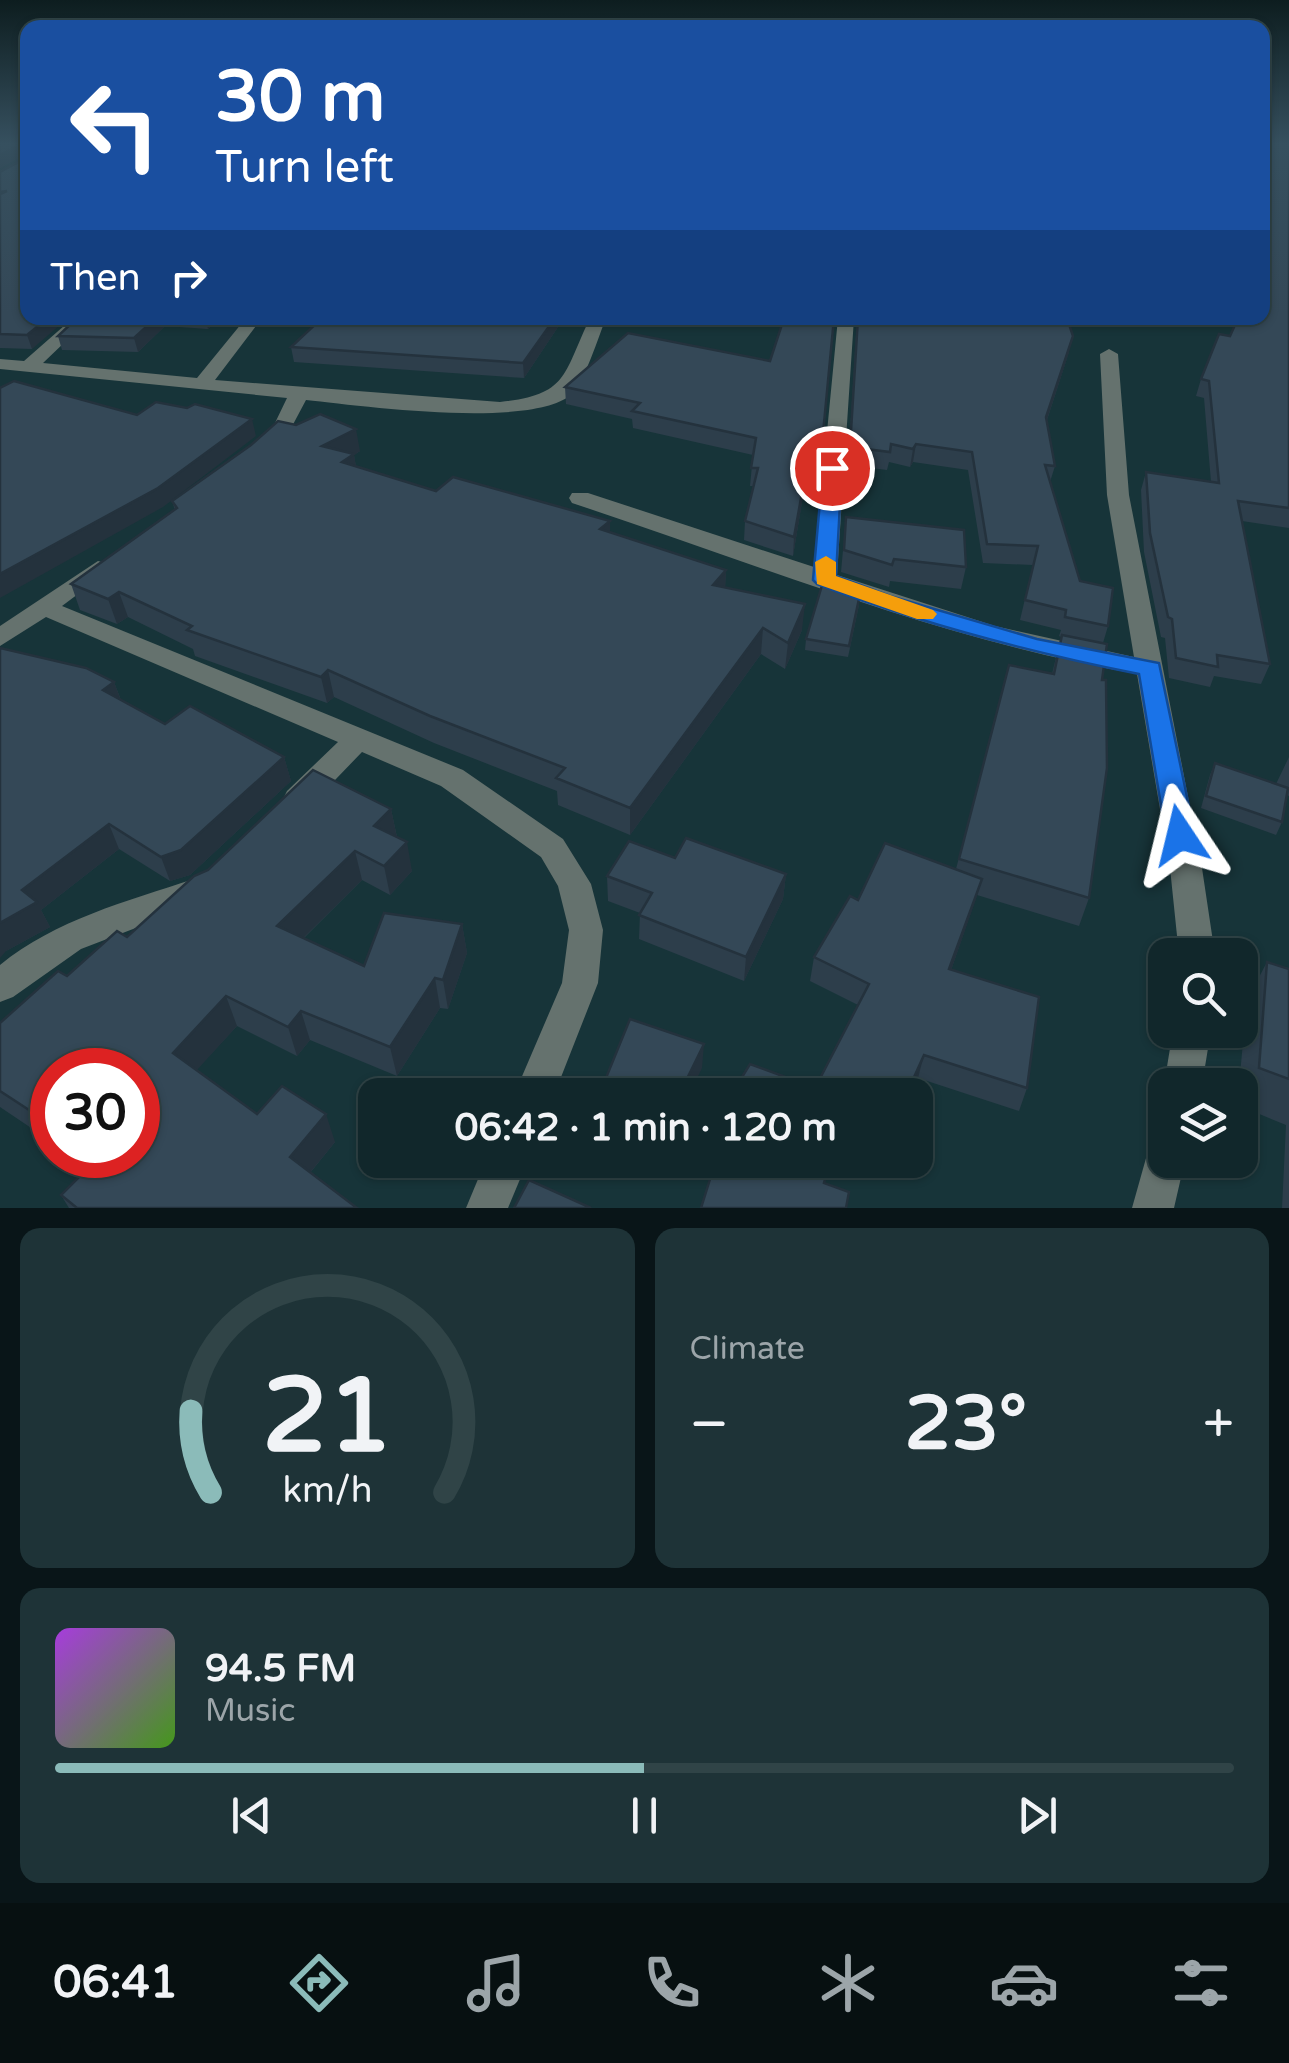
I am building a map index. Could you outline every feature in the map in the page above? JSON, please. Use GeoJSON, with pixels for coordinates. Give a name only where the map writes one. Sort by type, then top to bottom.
{"type":"FeatureCollection","features":[{"type":"Feature","properties":{"kind":"street"},"geometry":{"type":"LineString","coordinates":[[29,366],[74,325]]}},
{"type":"Feature","properties":{"kind":"street"},"geometry":{"type":"LineString","coordinates":[[202,383],[248,325]]}},
{"type":"Feature","properties":{"kind":"street"},"geometry":{"type":"LineString","coordinates":[[0,364],[299,394],[500,408],[538,404],[566,390],[595,325]]}},
{"type":"Feature","properties":{"kind":"street"},"geometry":{"type":"LineString","coordinates":[[824,580],[845,325]]}},
{"type":"Feature","properties":{"kind":"street"},"geometry":{"type":"LineString","coordinates":[[1109,354],[1118,495],[1186,868],[1195,938]]}},
{"type":"Feature","properties":{"kind":"street"},"geometry":{"type":"LineString","coordinates":[[247,462],[282,428],[299,394]]}},
{"type":"Feature","properties":{"kind":"street"},"geometry":{"type":"LineString","coordinates":[[580,498],[882,601],[1035,646],[1150,668]]}},
{"type":"Feature","properties":{"kind":"street"},"geometry":{"type":"LineString","coordinates":[[0,638],[119,554]]}},
{"type":"Feature","properties":{"kind":"street"},"geometry":{"type":"LineString","coordinates":[[43,607],[452,778],[552,848],[574,884],[586,930],[580,983],[541,1078]]}},
{"type":"Feature","properties":{"kind":"street"},"geometry":{"type":"LineString","coordinates":[[276,820],[358,739]]}},
{"type":"Feature","properties":{"kind":"street"},"geometry":{"type":"LineString","coordinates":[[0,986],[22,965],[93,925],[204,888],[224,870]]}},
{"type":"Feature","properties":{"kind":"street"},"geometry":{"type":"LineString","coordinates":[[488,1208],[500,1178]]}},
{"type":"Feature","properties":{"kind":"street"},"geometry":{"type":"LineString","coordinates":[[1153,1208],[1160,1178]]}},
{"type":"Feature","properties":{"kind":"building"},"geometry":{"type":"Polygon","coordinates":[[[0,199],[20,199],[20,325],[39,325],[27,335],[0,334],[0,199]]]}},
{"type":"Feature","properties":{"kind":"building"},"geometry":{"type":"Polygon","coordinates":[[[1270,199],[1289,199],[1289,508],[1238,501],[1270,664],[1217,655],[1218,667],[1176,658],[1172,619],[1168,617],[1150,533],[1146,472],[1219,483],[1209,381],[1201,379],[1219,334],[1230,336],[1235,325],[1270,325],[1270,199]]]}},
{"type":"Feature","properties":{"kind":"building"},"geometry":{"type":"Polygon","coordinates":[[[70,325],[148,325],[134,338],[58,336],[70,325]]]}},
{"type":"Feature","properties":{"kind":"building"},"geometry":{"type":"Polygon","coordinates":[[[315,325],[550,325],[523,363],[291,347],[315,325]]]}},
{"type":"Feature","properties":{"kind":"building"},"geometry":{"type":"Polygon","coordinates":[[[782,325],[833,325],[822,444],[811,443],[794,537],[745,521],[758,468],[751,468],[756,438],[632,411],[640,403],[565,387],[628,333],[770,361],[782,325]]]}},
{"type":"Feature","properties":{"kind":"building"},"geometry":{"type":"Polygon","coordinates":[[[858,325],[1069,325],[1073,336],[1046,417],[1055,466],[1045,465],[1080,581],[1113,588],[1108,626],[1065,617],[1066,610],[1025,600],[1038,546],[987,544],[972,452],[916,444],[913,449],[891,444],[890,452],[850,447],[858,325]]]}},
{"type":"Feature","properties":{"kind":"building"},"geometry":{"type":"Polygon","coordinates":[[[14,381],[137,415],[156,402],[187,408],[195,404],[252,419],[158,488],[0,574],[0,388],[14,381]]]}},
{"type":"Feature","properties":{"kind":"building"},"geometry":{"type":"Polygon","coordinates":[[[320,414],[356,429],[322,446],[354,454],[342,462],[436,491],[453,477],[610,521],[600,529],[726,570],[713,585],[805,604],[788,643],[763,628],[630,808],[556,778],[565,768],[430,716],[328,670],[321,677],[187,630],[192,626],[119,592],[108,599],[71,584],[177,508],[172,501],[278,421],[296,425],[320,414]]]}},
{"type":"Feature","properties":{"kind":"building"},"geometry":{"type":"Polygon","coordinates":[[[846,517],[964,530],[966,567],[894,559],[892,565],[844,550],[846,517]]]}},
{"type":"Feature","properties":{"kind":"building"},"geometry":{"type":"Polygon","coordinates":[[[823,582],[860,594],[849,646],[806,639],[823,582]]]}},
{"type":"Feature","properties":{"kind":"building"},"geometry":{"type":"Polygon","coordinates":[[[1062,635],[1107,644],[1102,680],[1106,680],[1107,768],[1089,898],[959,859],[1009,665],[1054,674],[1062,635]]]}},
{"type":"Feature","properties":{"kind":"building"},"geometry":{"type":"Polygon","coordinates":[[[0,648],[86,668],[114,682],[103,690],[165,724],[190,706],[284,757],[181,850],[161,857],[109,824],[22,890],[37,902],[0,923],[0,648]]]}},
{"type":"Feature","properties":{"kind":"building"},"geometry":{"type":"Polygon","coordinates":[[[1215,763],[1288,788],[1282,822],[1206,796],[1215,763]]]}},
{"type":"Feature","properties":{"kind":"building"},"geometry":{"type":"Polygon","coordinates":[[[313,770],[391,809],[374,826],[407,842],[384,866],[355,851],[277,926],[364,966],[384,913],[462,924],[443,980],[435,978],[390,1047],[301,1011],[288,1027],[226,996],[173,1053],[257,1114],[282,1086],[326,1114],[290,1157],[357,1208],[77,1208],[61,1195],[78,1178],[160,1178],[160,1048],[30,1048],[30,1111],[0,1091],[0,1023],[58,971],[67,976],[117,931],[127,937],[194,876],[208,870],[313,770]]]}},
{"type":"Feature","properties":{"kind":"building"},"geometry":{"type":"Polygon","coordinates":[[[686,838],[786,874],[746,957],[639,915],[652,893],[607,876],[629,841],[675,858],[686,838]]]}},
{"type":"Feature","properties":{"kind":"building"},"geometry":{"type":"Polygon","coordinates":[[[885,843],[982,879],[949,969],[1039,997],[1027,1088],[924,1055],[914,1078],[820,1078],[869,984],[814,957],[850,896],[858,900],[885,843]]]}},
{"type":"Feature","properties":{"kind":"building"},"geometry":{"type":"Polygon","coordinates":[[[1267,962],[1289,969],[1289,1079],[1259,1068],[1267,962]]]}},
{"type":"Feature","properties":{"kind":"building"},"geometry":{"type":"Polygon","coordinates":[[[630,1019],[704,1044],[687,1078],[606,1078],[630,1019]]]}},
{"type":"Feature","properties":{"kind":"building"},"geometry":{"type":"Polygon","coordinates":[[[750,1064],[788,1078],[741,1078],[750,1064]]]}},
{"type":"Feature","properties":{"kind":"building"},"geometry":{"type":"Polygon","coordinates":[[[710,1178],[825,1178],[824,1183],[849,1192],[846,1208],[701,1208],[710,1178]]]}},
{"type":"Feature","properties":{"kind":"building"},"geometry":{"type":"Polygon","coordinates":[[[529,1180],[591,1208],[514,1208],[529,1180]]]}},
{"type":"Feature","properties":{"kind":"slow traffic"},"geometry":{"type":"LineString","coordinates":[[826,562],[824,580],[925,614]]}},
{"type":"Feature","properties":{"kind":"route"},"geometry":{"type":"LineString","coordinates":[[832,468],[824,580],[962,626],[1072,656],[1150,668],[1180,835]]}}]}
